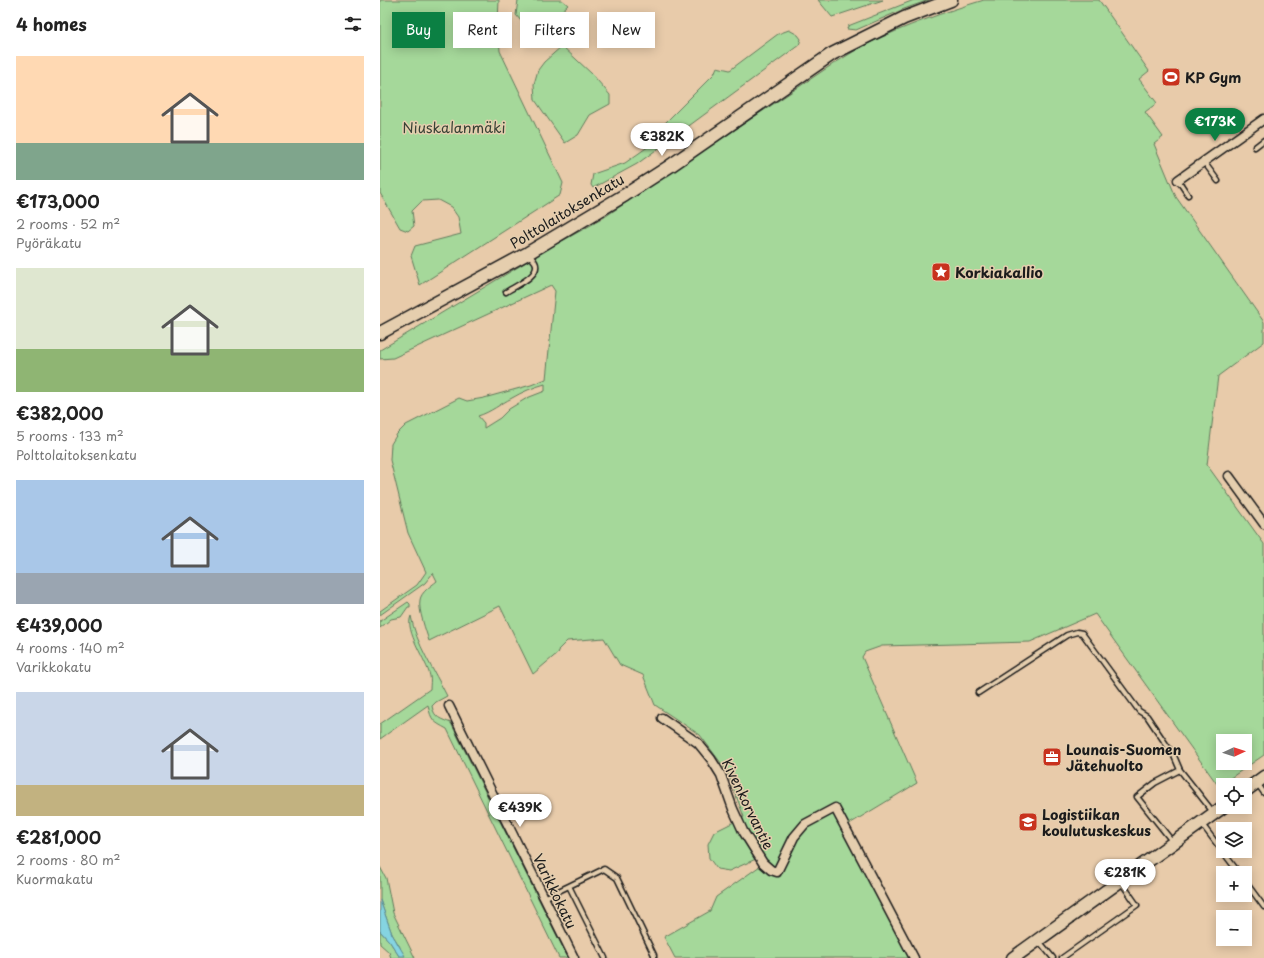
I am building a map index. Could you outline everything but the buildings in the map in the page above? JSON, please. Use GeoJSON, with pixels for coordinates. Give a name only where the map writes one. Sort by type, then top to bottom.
{"type":"FeatureCollection","features":[{"type":"Feature","properties":{"kind":"street","name":"Polttolaitoksenkatu"},"geometry":{"type":"LineString","coordinates":[[380,333],[528,253],[596,213],[670,166],[832,54],[904,18],[951,0]]}},
{"type":"Feature","properties":{"kind":"street"},"geometry":{"type":"LineString","coordinates":[[1178,180],[1264,119]]}},
{"type":"Feature","properties":{"kind":"street"},"geometry":{"type":"LineString","coordinates":[[1229,476],[1264,524]]}},
{"type":"Feature","properties":{"kind":"street","name":"Varikkokatu"},"geometry":{"type":"LineString","coordinates":[[449,706],[574,958]]}},
{"type":"Feature","properties":{"kind":"street","name":"Kivenkorvantie"},"geometry":{"type":"LineString","coordinates":[[662,718],[698,743],[711,759],[721,775],[733,809],[744,831],[762,863],[770,870],[777,872],[794,837],[805,824],[835,808],[914,958]]}},
{"type":"Feature","properties":{"kind":"street"},"geometry":{"type":"LineString","coordinates":[[1013,958],[1216,812]]}},
{"type":"Feature","properties":{"kind":"lane"},"geometry":{"type":"LineString","coordinates":[[1255,147],[1264,140]]}},
{"type":"Feature","properties":{"kind":"lane"},"geometry":{"type":"LineString","coordinates":[[1204,162],[1218,181]]}},
{"type":"Feature","properties":{"kind":"lane"},"geometry":{"type":"LineString","coordinates":[[1178,180],[1188,195]]}},
{"type":"Feature","properties":{"kind":"lane"},"geometry":{"type":"LineString","coordinates":[[506,292],[533,275],[536,269],[536,263],[528,253]]}},
{"type":"Feature","properties":{"kind":"lane"},"geometry":{"type":"LineString","coordinates":[[978,693],[1067,635],[1077,632],[1082,633],[1138,711],[1147,716],[1174,756],[1180,770],[1216,807]]}},
{"type":"Feature","properties":{"kind":"lane"},"geometry":{"type":"LineString","coordinates":[[1174,842],[1137,797],[1155,783],[1180,770]]}},
{"type":"Feature","properties":{"kind":"lane"},"geometry":{"type":"LineString","coordinates":[[1260,780],[1264,793]]}},
{"type":"Feature","properties":{"kind":"lane"},"geometry":{"type":"LineString","coordinates":[[1201,823],[1234,866]]}},
{"type":"Feature","properties":{"kind":"lane"},"geometry":{"type":"LineString","coordinates":[[544,898],[604,869],[617,878],[654,955],[654,958]]}},
{"type":"Feature","properties":{"kind":"lane"},"geometry":{"type":"LineString","coordinates":[[1062,958],[1137,905],[1120,881]]}},
{"type":"Feature","properties":{"kind":"lane"},"geometry":{"type":"LineString","coordinates":[[569,886],[605,958]]}},
{"type":"Feature","properties":{"kind":"lane"},"geometry":{"type":"LineString","coordinates":[[1252,890],[1264,906]]}},
{"type":"Feature","properties":{"kind":"lane"},"geometry":{"type":"LineString","coordinates":[[1038,940],[1053,958]]}},
{"type":"Feature","properties":{"kind":"green space","name":"Niuskalanmäki"},"geometry":{"type":"Polygon","coordinates":[[[380,0],[499,0],[498,12],[453,12],[453,48],[500,48],[563,183],[560,195],[420,285],[411,256],[415,246],[461,234],[458,217],[451,207],[438,200],[422,201],[412,211],[414,226],[408,231],[400,228],[380,193],[380,0]]]}},
{"type":"Feature","properties":{"kind":"green space"},"geometry":{"type":"Polygon","coordinates":[[[518,0],[562,0],[568,5],[560,12],[520,12],[520,20],[516,15],[518,0]]]}},
{"type":"Feature","properties":{"kind":"green space"},"geometry":{"type":"Polygon","coordinates":[[[818,0],[883,0],[832,17],[818,0]]]}},
{"type":"Feature","properties":{"kind":"green space"},"geometry":{"type":"Polygon","coordinates":[[[914,0],[929,0],[856,30],[847,29],[848,26],[914,0]]]}},
{"type":"Feature","properties":{"kind":"green space"},"geometry":{"type":"Polygon","coordinates":[[[984,0],[1099,0],[1149,71],[1139,79],[1157,103],[1145,112],[1163,137],[1154,144],[1176,197],[1264,322],[1264,342],[1218,376],[1207,465],[1264,544],[1264,755],[1252,763],[1252,734],[1216,734],[1216,770],[1242,770],[1230,778],[1216,778],[1216,783],[1095,614],[1030,642],[882,646],[865,652],[862,657],[917,783],[846,826],[916,958],[675,958],[664,937],[710,911],[716,897],[760,866],[756,859],[729,871],[717,869],[709,858],[708,844],[714,832],[744,817],[727,771],[700,735],[655,705],[643,675],[620,665],[604,638],[567,641],[558,650],[559,652],[533,674],[500,606],[429,641],[420,609],[420,600],[422,594],[437,581],[433,573],[425,583],[380,615],[380,611],[417,585],[426,572],[408,533],[390,460],[391,444],[397,434],[406,425],[459,398],[467,401],[484,398],[531,385],[546,379],[555,291],[551,285],[393,358],[380,359],[380,350],[553,246],[600,220],[833,64],[881,37],[939,14],[984,0]],[[545,384],[532,388],[478,416],[484,423],[484,428],[500,418],[509,409],[527,398],[545,391],[545,384]]]}},
{"type":"Feature","properties":{"kind":"green space"},"geometry":{"type":"Polygon","coordinates":[[[789,30],[798,35],[801,39],[799,45],[637,164],[593,188],[591,185],[593,174],[625,163],[649,146],[658,130],[714,74],[717,67],[730,70],[778,34],[789,30]]]}},
{"type":"Feature","properties":{"kind":"green space"},"geometry":{"type":"Polygon","coordinates":[[[560,48],[564,48],[592,74],[610,95],[610,104],[590,115],[578,135],[565,143],[535,100],[534,84],[538,70],[544,62],[560,48]]]}},
{"type":"Feature","properties":{"kind":"green space"},"geometry":{"type":"Polygon","coordinates":[[[408,602],[410,607],[408,607],[401,617],[391,619],[380,628],[380,621],[408,602]]]}},
{"type":"Feature","properties":{"kind":"green space"},"geometry":{"type":"Polygon","coordinates":[[[411,616],[421,647],[447,696],[432,706],[434,713],[438,718],[451,723],[568,958],[559,958],[447,729],[439,725],[432,718],[428,705],[380,739],[380,724],[430,689],[428,670],[413,638],[410,622],[411,616]]]}},
{"type":"Feature","properties":{"kind":"green space"},"geometry":{"type":"Polygon","coordinates":[[[380,867],[386,878],[393,913],[415,958],[391,958],[389,952],[380,944],[380,931],[390,942],[399,956],[400,947],[392,934],[380,900],[380,867]]]}},
{"type":"Feature","properties":{"kind":"water"},"geometry":{"type":"Polygon","coordinates":[[[380,900],[392,934],[405,956],[399,956],[390,942],[380,931],[380,900]]]}},
{"type":"Feature","properties":{"kind":"place","name":"KP Gym"},"geometry":{"type":"Point","coordinates":[1171,77]}},
{"type":"Feature","properties":{"kind":"place","name":"Korkiakallio"},"geometry":{"type":"Point","coordinates":[941,272]}},
{"type":"Feature","properties":{"kind":"place","name":"Lounais-Suomen Jätehuolto"},"geometry":{"type":"Point","coordinates":[1052,757]}},
{"type":"Feature","properties":{"kind":"place","name":"Logistiikan koulutuskeskus"},"geometry":{"type":"Point","coordinates":[1028,822]}}]}
